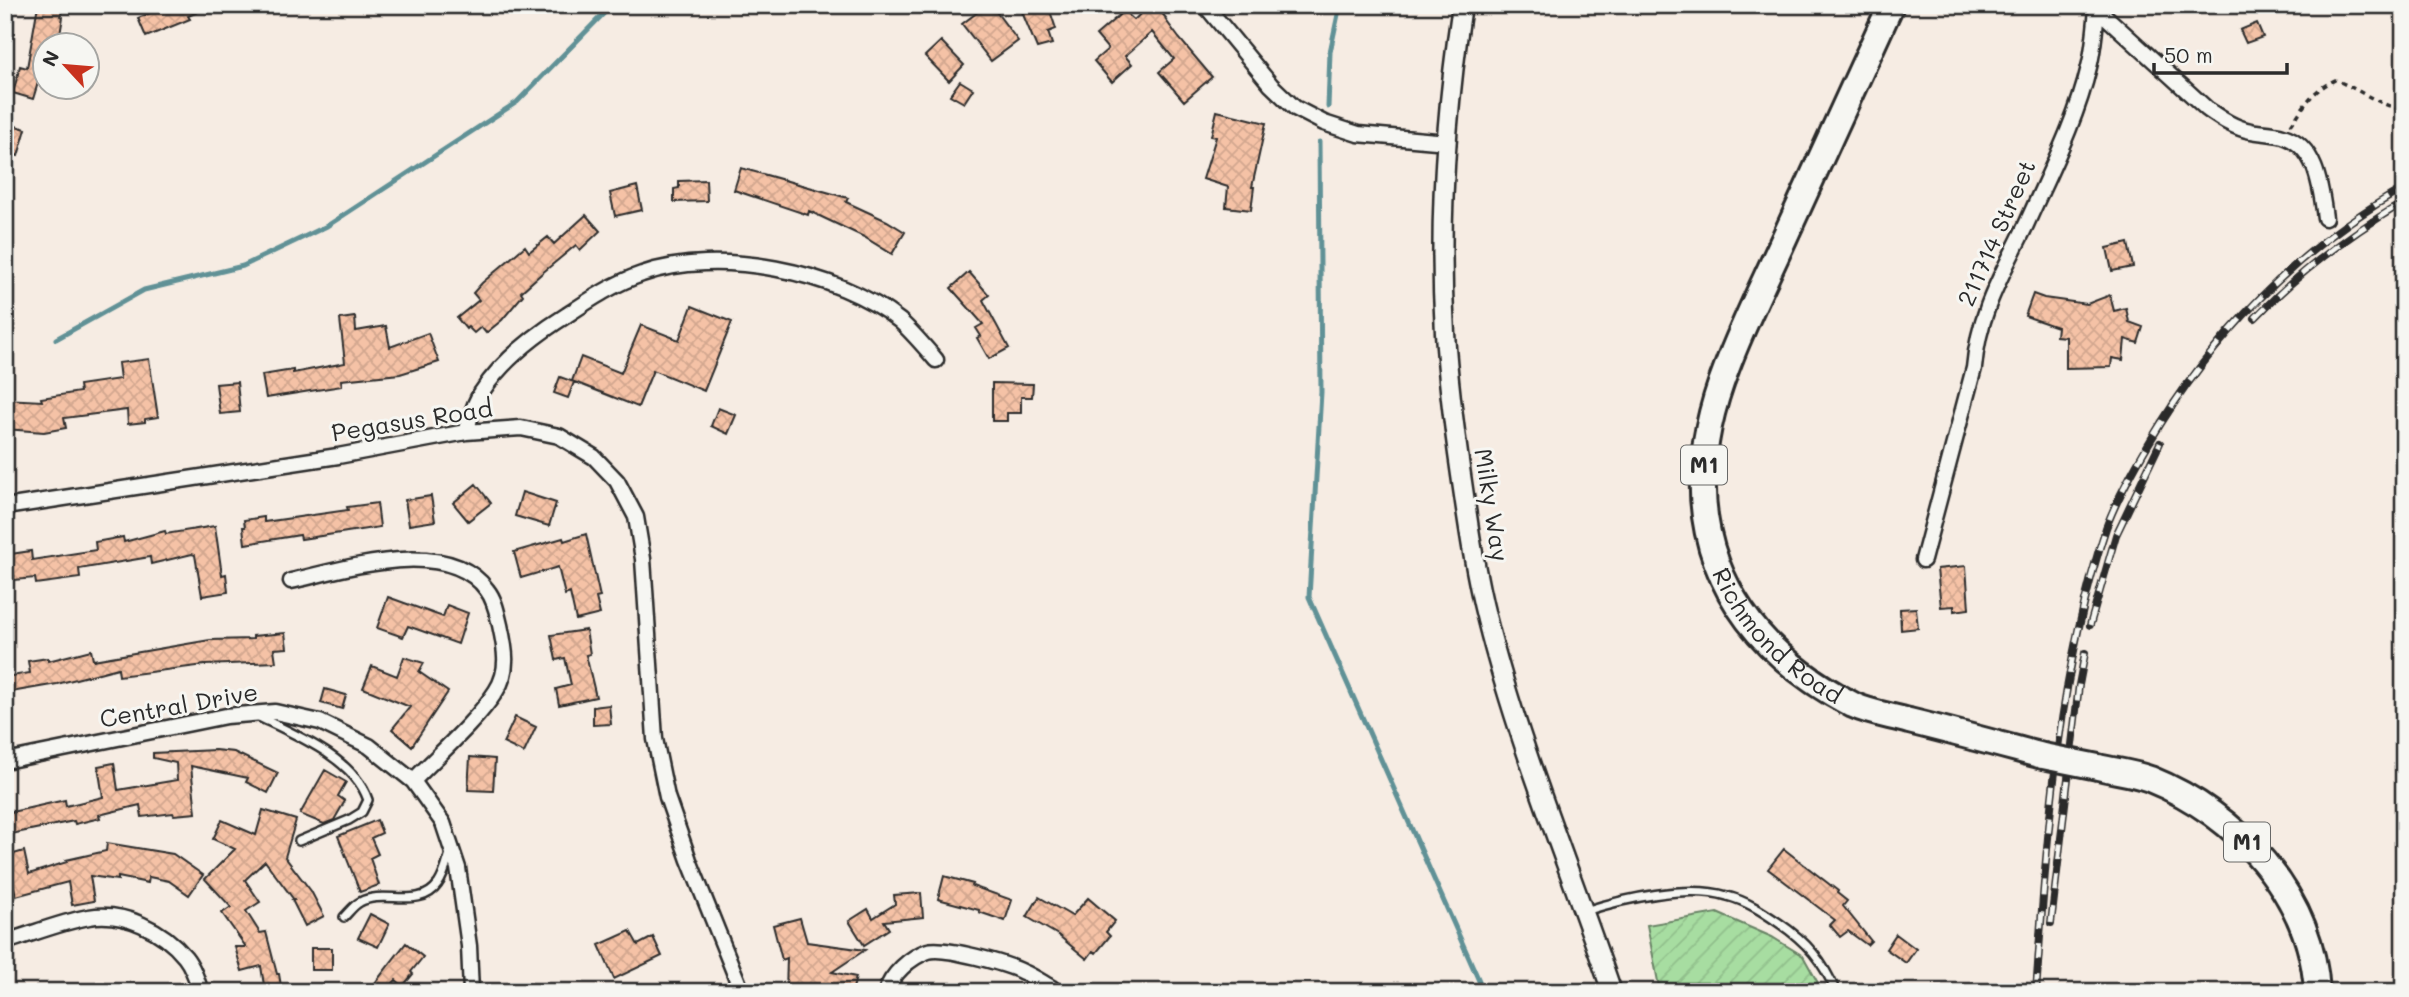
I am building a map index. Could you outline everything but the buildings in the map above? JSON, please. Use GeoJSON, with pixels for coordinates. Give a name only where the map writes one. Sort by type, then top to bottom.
{"type":"FeatureCollection","features":[{"type":"Feature","properties":{"kind":"highway","name":"Richmond Road"},"geometry":{"type":"LineString","coordinates":[[1891,5],[1726,368],[1706,447],[1703,512],[1711,549],[1733,598],[1752,626],[1777,652],[1814,681],[1856,706],[2043,756],[2149,779],[2205,807],[2252,846],[2287,891],[2308,943],[2317,992]]}},
{"type":"Feature","properties":{"kind":"street"},"geometry":{"type":"LineString","coordinates":[[1205,5],[1271,85],[1295,108],[1324,123],[1358,134],[1447,142]]}},
{"type":"Feature","properties":{"kind":"street","name":"Milky Way"},"geometry":{"type":"LineString","coordinates":[[1462,5],[1447,142],[1443,237],[1445,331],[1452,409],[1468,524],[1496,654],[1521,734],[1612,992]]}},
{"type":"Feature","properties":{"kind":"street"},"geometry":{"type":"LineString","coordinates":[[2095,7],[2222,120],[2247,130],[2284,136],[2298,144],[2310,156],[2322,194],[2325,218]]}},
{"type":"Feature","properties":{"kind":"street","name":"211714 Street"},"geometry":{"type":"LineString","coordinates":[[1923,560],[1974,368],[1983,315],[2080,101],[2090,64],[2095,7]]}},
{"type":"Feature","properties":{"kind":"street"},"geometry":{"type":"LineString","coordinates":[[466,432],[479,394],[510,359],[543,330],[604,291],[643,274],[693,263],[743,264],[806,274],[857,297],[899,321],[936,360]]}},
{"type":"Feature","properties":{"kind":"street","name":"Pegasus Road"},"geometry":{"type":"LineString","coordinates":[[5,507],[338,456],[466,432],[521,428],[559,436],[594,457],[617,481],[636,517],[643,559],[654,739],[667,797],[742,992]]}},
{"type":"Feature","properties":{"kind":"street"},"geometry":{"type":"LineString","coordinates":[[291,582],[384,562],[416,559],[448,563],[478,580],[487,589],[495,603],[504,642],[506,664],[503,676],[497,690],[482,709],[413,781]]}},
{"type":"Feature","properties":{"kind":"street","name":"Central Drive"},"geometry":{"type":"LineString","coordinates":[[5,761],[226,716],[275,712],[320,722],[369,746],[413,781],[443,823],[458,868],[467,933],[471,992]]}},
{"type":"Feature","properties":{"kind":"street"},"geometry":{"type":"LineString","coordinates":[[5,942],[89,917],[112,917],[136,922],[161,934],[187,958],[201,992]]}},
{"type":"Feature","properties":{"kind":"street"},"geometry":{"type":"LineString","coordinates":[[886,992],[888,982],[906,964],[929,950],[962,954],[1022,971],[1052,988]]}},
{"type":"Feature","properties":{"kind":"lane"},"geometry":{"type":"LineString","coordinates":[[251,714],[309,741],[352,773],[364,789],[368,800],[362,812],[299,842]]}},
{"type":"Feature","properties":{"kind":"lane"},"geometry":{"type":"LineString","coordinates":[[344,917],[358,902],[373,897],[420,897],[432,892],[440,882],[451,849]]}},
{"type":"Feature","properties":{"kind":"lane"},"geometry":{"type":"LineString","coordinates":[[1584,911],[1653,894],[1704,892],[1726,895],[1755,906],[1813,950],[1836,992]]}},
{"type":"Feature","properties":{"kind":"path"},"geometry":{"type":"LineString","coordinates":[[2284,136],[2310,96],[2334,80],[2385,106],[2404,110]]}},
{"type":"Feature","properties":{"kind":"green space"},"geometry":{"type":"Polygon","coordinates":[[[1717,913],[1772,937],[1803,956],[1823,992],[1660,992],[1647,925],[1717,913]]]}},
{"type":"Feature","properties":{"kind":"waterway"},"geometry":{"type":"LineString","coordinates":[[56,339],[144,290],[243,266],[327,226],[517,102],[612,5]]}},
{"type":"Feature","properties":{"kind":"waterway"},"geometry":{"type":"LineString","coordinates":[[1328,107],[1330,52],[1340,5]]}},
{"type":"Feature","properties":{"kind":"waterway"},"geometry":{"type":"LineString","coordinates":[[1319,142],[1321,392],[1309,597],[1484,992]]}},
{"type":"Feature","properties":{"kind":"railway"},"geometry":{"type":"LineString","coordinates":[[2036,992],[2050,816],[2065,699],[2089,584],[2115,506],[2137,463],[2173,405],[2229,332],[2293,267],[2328,238],[2404,188]]}},
{"type":"Feature","properties":{"kind":"railway"},"geometry":{"type":"LineString","coordinates":[[2255,318],[2289,285],[2326,255],[2404,202]]}},
{"type":"Feature","properties":{"kind":"railway"},"geometry":{"type":"LineString","coordinates":[[2090,625],[2116,535],[2160,443]]}},
{"type":"Feature","properties":{"kind":"railway"},"geometry":{"type":"LineString","coordinates":[[2051,923],[2085,653]]}}]}
